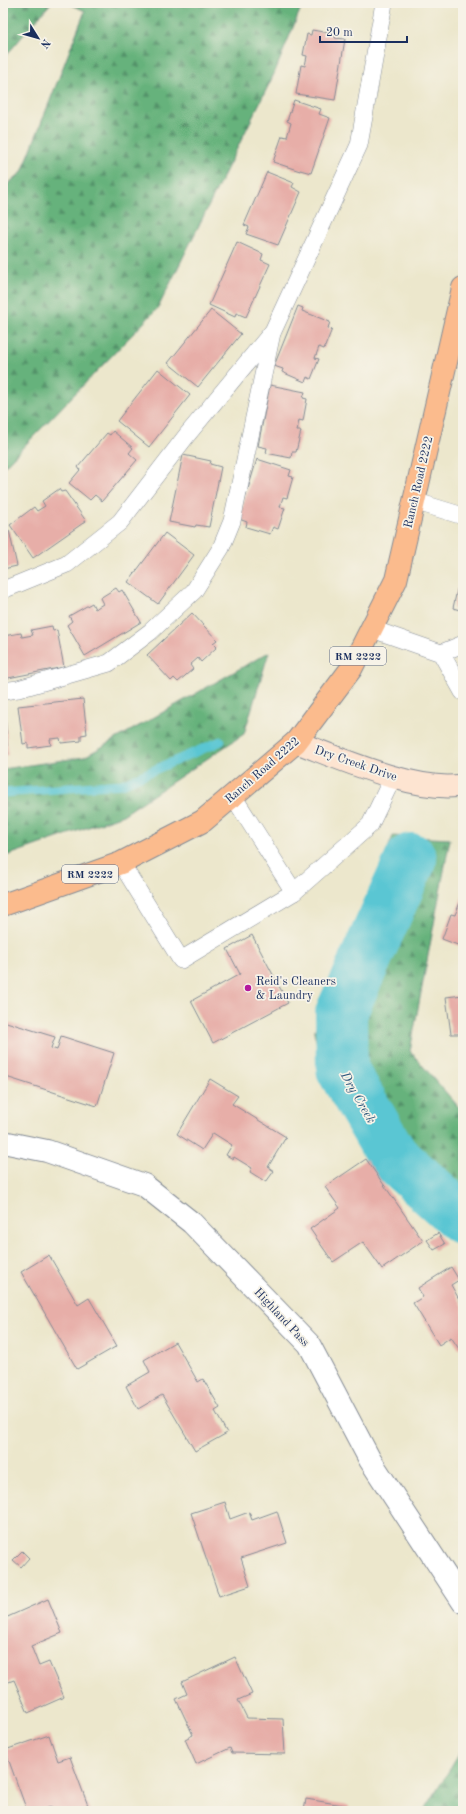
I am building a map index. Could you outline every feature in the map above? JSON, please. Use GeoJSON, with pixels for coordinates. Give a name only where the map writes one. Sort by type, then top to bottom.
{"type":"FeatureCollection","features":[{"type":"Feature","properties":{"kind":"main road","name":"Ranch Road 2222"},"geometry":{"type":"LineString","coordinates":[[3,905],[121,863],[203,821],[296,742],[351,669],[396,580],[463,288]]}},
{"type":"Feature","properties":{"kind":"street","name":"Dry Creek Drive"},"geometry":{"type":"LineString","coordinates":[[296,742],[393,777],[440,786],[463,785]]}},
{"type":"Feature","properties":{"kind":"street","name":"Highland Pass"},"geometry":{"type":"LineString","coordinates":[[3,1142],[47,1151],[144,1185],[192,1223],[309,1344],[370,1460],[463,1602]]}},
{"type":"Feature","properties":{"kind":"lane"},"geometry":{"type":"LineString","coordinates":[[3,691],[18,689],[108,663],[150,632],[194,591],[221,548],[232,521],[273,331],[359,145],[384,3]]}},
{"type":"Feature","properties":{"kind":"lane"},"geometry":{"type":"LineString","coordinates":[[3,590],[67,564],[120,522],[187,435],[273,331]]}},
{"type":"Feature","properties":{"kind":"lane"},"geometry":{"type":"LineString","coordinates":[[414,501],[463,516]]}},
{"type":"Feature","properties":{"kind":"lane"},"geometry":{"type":"LineString","coordinates":[[372,629],[441,653],[463,692]]}},
{"type":"Feature","properties":{"kind":"lane"},"geometry":{"type":"LineString","coordinates":[[441,653],[463,644]]}},
{"type":"Feature","properties":{"kind":"lane"},"geometry":{"type":"LineString","coordinates":[[121,863],[181,960],[294,892],[370,825],[393,777]]}},
{"type":"Feature","properties":{"kind":"lane"},"geometry":{"type":"LineString","coordinates":[[233,796],[294,892]]}},
{"type":"Feature","properties":{"kind":"green space"},"geometry":{"type":"Polygon","coordinates":[[[3,3],[51,3],[3,59],[3,3]]]}},
{"type":"Feature","properties":{"kind":"green space"},"geometry":{"type":"Polygon","coordinates":[[[68,3],[303,3],[274,74],[158,308],[3,468],[3,188],[22,172],[85,11],[68,3]]]}},
{"type":"Feature","properties":{"kind":"green space"},"geometry":{"type":"Polygon","coordinates":[[[269,652],[244,734],[123,815],[3,857],[3,769],[84,757],[269,652]]]}},
{"type":"Feature","properties":{"kind":"green space"},"geometry":{"type":"Polygon","coordinates":[[[393,836],[450,839],[410,1051],[463,1112],[463,1238],[372,1152],[331,1101],[314,1032],[393,836]]]}},
{"type":"Feature","properties":{"kind":"green space"},"geometry":{"type":"Polygon","coordinates":[[[463,1748],[463,1811],[424,1811],[463,1748]]]}},
{"type":"Feature","properties":{"kind":"building"},"geometry":{"type":"Polygon","coordinates":[[[312,30],[335,34],[335,38],[345,39],[335,100],[296,94],[301,65],[305,66],[307,56],[303,55],[307,34],[311,35],[312,30]]]}},
{"type":"Feature","properties":{"kind":"building"},"geometry":{"type":"Polygon","coordinates":[[[294,100],[321,109],[319,114],[330,118],[311,173],[273,162],[282,136],[287,137],[291,123],[287,121],[294,100]]]}},
{"type":"Feature","properties":{"kind":"building"},"geometry":{"type":"Polygon","coordinates":[[[267,172],[294,183],[292,187],[301,192],[278,245],[246,234],[249,227],[244,225],[267,172]]]}},
{"type":"Feature","properties":{"kind":"building"},"geometry":{"type":"Polygon","coordinates":[[[237,242],[263,254],[261,260],[270,264],[246,317],[236,313],[235,317],[209,305],[237,242]]]}},
{"type":"Feature","properties":{"kind":"building"},"geometry":{"type":"Polygon","coordinates":[[[298,306],[303,308],[302,311],[330,322],[328,328],[332,329],[324,349],[319,347],[315,358],[319,359],[311,379],[307,377],[305,382],[282,372],[283,369],[274,366],[298,306]]]}},
{"type":"Feature","properties":{"kind":"building"},"geometry":{"type":"Polygon","coordinates":[[[211,310],[241,334],[198,387],[168,363],[211,310]]]}},
{"type":"Feature","properties":{"kind":"building"},"geometry":{"type":"Polygon","coordinates":[[[158,369],[190,395],[149,447],[117,421],[158,369]]]}},
{"type":"Feature","properties":{"kind":"building"},"geometry":{"type":"Polygon","coordinates":[[[270,385],[305,392],[303,398],[307,399],[303,421],[299,420],[297,431],[301,431],[296,452],[292,452],[291,458],[266,453],[267,448],[258,446],[270,385]]]}},
{"type":"Feature","properties":{"kind":"building"},"geometry":{"type":"Polygon","coordinates":[[[113,431],[133,448],[129,453],[137,460],[102,501],[95,495],[90,500],[69,483],[80,470],[78,467],[107,433],[110,435],[113,431]]]}},
{"type":"Feature","properties":{"kind":"building"},"geometry":{"type":"Polygon","coordinates":[[[183,455],[211,461],[210,464],[221,467],[209,527],[196,525],[195,527],[169,522],[183,455]]]}},
{"type":"Feature","properties":{"kind":"building"},"geometry":{"type":"Polygon","coordinates":[[[257,459],[291,470],[289,476],[293,477],[287,498],[283,497],[280,507],[285,508],[278,529],[273,527],[270,534],[246,527],[247,522],[239,519],[257,459]]]}},
{"type":"Feature","properties":{"kind":"building"},"geometry":{"type":"Polygon","coordinates":[[[59,489],[61,492],[65,491],[86,521],[33,558],[10,525],[34,507],[37,511],[45,506],[42,501],[59,489]]]}},
{"type":"Feature","properties":{"kind":"building"},"geometry":{"type":"Polygon","coordinates":[[[9,530],[17,566],[3,569],[3,531],[9,530]]]}},
{"type":"Feature","properties":{"kind":"building"},"geometry":{"type":"Polygon","coordinates":[[[165,533],[194,555],[158,604],[128,582],[165,533]]]}},
{"type":"Feature","properties":{"kind":"building"},"geometry":{"type":"Polygon","coordinates":[[[463,568],[463,611],[453,608],[463,568]]]}},
{"type":"Feature","properties":{"kind":"building"},"geometry":{"type":"Polygon","coordinates":[[[116,588],[119,592],[122,590],[141,622],[85,656],[67,625],[72,621],[69,616],[92,603],[95,609],[103,604],[100,598],[116,588]]]}},
{"type":"Feature","properties":{"kind":"building"},"geometry":{"type":"Polygon","coordinates":[[[192,613],[217,640],[213,643],[217,647],[201,662],[198,658],[190,665],[193,669],[178,682],[174,678],[171,681],[147,655],[192,613]]]}},
{"type":"Feature","properties":{"kind":"building"},"geometry":{"type":"Polygon","coordinates":[[[52,626],[53,631],[57,630],[64,667],[3,679],[3,636],[21,633],[22,637],[33,635],[31,630],[52,626]]]}},
{"type":"Feature","properties":{"kind":"building"},"geometry":{"type":"Polygon","coordinates":[[[83,699],[87,734],[81,735],[81,741],[61,743],[60,738],[50,739],[51,745],[28,748],[28,743],[23,744],[18,706],[83,699]]]}},
{"type":"Feature","properties":{"kind":"building"},"geometry":{"type":"Polygon","coordinates":[[[5,714],[8,755],[3,755],[3,715],[5,714]]]}},
{"type":"Feature","properties":{"kind":"building"},"geometry":{"type":"Polygon","coordinates":[[[463,895],[463,947],[442,939],[451,914],[455,915],[463,895]]]}},
{"type":"Feature","properties":{"kind":"building","name":"Reid's Cleaners & Laundry"},"geometry":{"type":"Polygon","coordinates":[[[252,935],[288,1003],[213,1043],[191,1001],[240,974],[227,949],[252,935]]]}},
{"type":"Feature","properties":{"kind":"building"},"geometry":{"type":"Polygon","coordinates":[[[463,995],[463,1034],[451,1034],[446,997],[463,995]]]}},
{"type":"Feature","properties":{"kind":"building"},"geometry":{"type":"Polygon","coordinates":[[[3,1021],[55,1037],[51,1048],[57,1050],[61,1036],[114,1053],[97,1106],[3,1076],[3,1021]]]}},
{"type":"Feature","properties":{"kind":"building"},"geometry":{"type":"Polygon","coordinates":[[[210,1079],[238,1096],[232,1104],[286,1137],[268,1167],[274,1171],[266,1182],[250,1172],[252,1168],[234,1157],[233,1159],[226,1155],[232,1145],[213,1133],[202,1150],[177,1134],[210,1079]]]}},
{"type":"Feature","properties":{"kind":"building"},"geometry":{"type":"Polygon","coordinates":[[[366,1159],[423,1241],[382,1269],[363,1242],[333,1262],[310,1229],[340,1208],[325,1187],[366,1159]]]}},
{"type":"Feature","properties":{"kind":"building"},"geometry":{"type":"Polygon","coordinates":[[[438,1233],[445,1244],[434,1250],[427,1240],[438,1233]]]}},
{"type":"Feature","properties":{"kind":"building"},"geometry":{"type":"Polygon","coordinates":[[[49,1255],[78,1305],[89,1298],[117,1346],[77,1369],[21,1272],[49,1255]]]}},
{"type":"Feature","properties":{"kind":"building"},"geometry":{"type":"Polygon","coordinates":[[[451,1267],[459,1280],[451,1285],[463,1306],[463,1346],[459,1349],[451,1337],[439,1345],[413,1303],[423,1297],[418,1288],[451,1267]]]}},
{"type":"Feature","properties":{"kind":"building"},"geometry":{"type":"Polygon","coordinates":[[[175,1342],[198,1382],[203,1379],[220,1408],[215,1411],[227,1433],[195,1451],[162,1395],[138,1409],[126,1386],[150,1372],[144,1360],[175,1342]]]}},
{"type":"Feature","properties":{"kind":"building"},"geometry":{"type":"Polygon","coordinates":[[[225,1502],[230,1519],[249,1512],[252,1520],[277,1511],[287,1543],[241,1558],[250,1586],[219,1596],[191,1513],[225,1502]]]}},
{"type":"Feature","properties":{"kind":"building"},"geometry":{"type":"Polygon","coordinates":[[[22,1551],[29,1558],[21,1567],[13,1560],[22,1551]]]}},
{"type":"Feature","properties":{"kind":"building"},"geometry":{"type":"Polygon","coordinates":[[[48,1599],[62,1633],[31,1646],[39,1666],[49,1662],[64,1697],[28,1713],[14,1680],[3,1684],[3,1619],[48,1599]]]}},
{"type":"Feature","properties":{"kind":"building"},"geometry":{"type":"Polygon","coordinates":[[[235,1657],[252,1694],[238,1700],[247,1718],[283,1719],[285,1754],[232,1753],[230,1748],[196,1764],[185,1739],[193,1735],[176,1699],[187,1694],[182,1682],[235,1657]]]}},
{"type":"Feature","properties":{"kind":"building"},"geometry":{"type":"Polygon","coordinates":[[[49,1735],[58,1761],[70,1757],[90,1811],[52,1811],[51,1807],[39,1811],[27,1811],[5,1750],[49,1735]]]}},
{"type":"Feature","properties":{"kind":"building"},"geometry":{"type":"Polygon","coordinates":[[[306,1799],[349,1806],[349,1811],[304,1811],[306,1799]]]}},
{"type":"Feature","properties":{"kind":"waterway"},"geometry":{"type":"LineString","coordinates":[[3,793],[122,784],[221,741]]}},
{"type":"Feature","properties":{"kind":"waterway","name":"Dry Creek"},"geometry":{"type":"LineString","coordinates":[[411,859],[341,1013],[342,1069],[393,1157],[463,1219]]}},
{"type":"Feature","properties":{"kind":"place","name":"Reid's Cleaners & Laundry"},"geometry":{"type":"Point","coordinates":[248,988]}}]}
